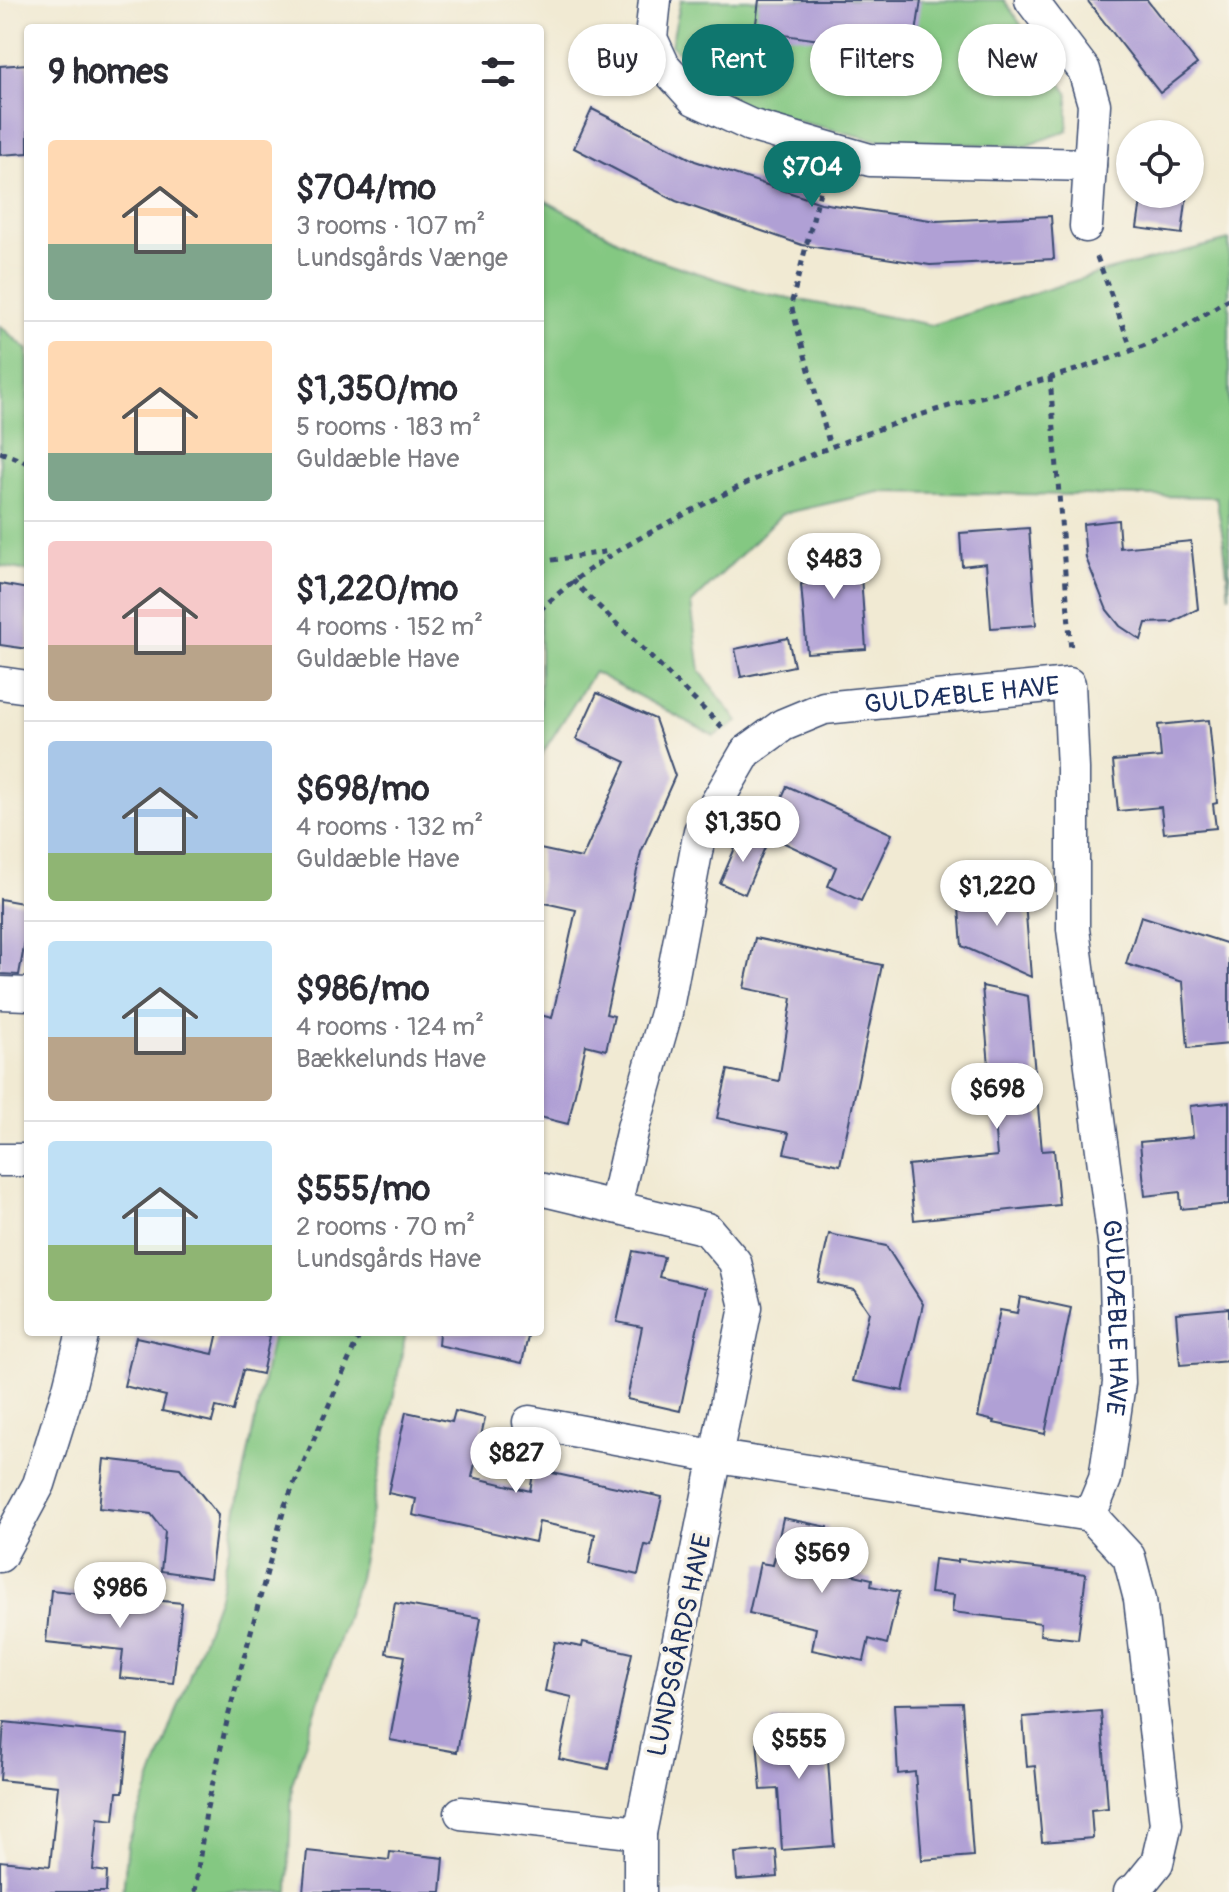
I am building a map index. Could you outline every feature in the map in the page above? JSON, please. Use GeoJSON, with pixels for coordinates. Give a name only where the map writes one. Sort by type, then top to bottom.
{"type":"FeatureCollection","features":[{"type":"Feature","properties":{"kind":"street"},"geometry":{"type":"LineString","coordinates":[[655,0],[651,38],[664,66],[694,99],[750,125],[870,160],[1090,165]]}},
{"type":"Feature","properties":{"kind":"street"},"geometry":{"type":"LineString","coordinates":[[1031,0],[1084,70],[1094,104],[1086,226]]}},
{"type":"Feature","properties":{"kind":"street"},"geometry":{"type":"LineString","coordinates":[[0,683],[24,686]]}},
{"type":"Feature","properties":{"kind":"street","name":"GULDÆBLE HAVE"},"geometry":{"type":"LineString","coordinates":[[615,1207],[633,1128],[666,1013],[700,831],[746,752],[783,725],[824,708],[1069,684],[1073,769],[1073,929],[1115,1249],[1119,1383],[1105,1479],[1090,1515]]}},
{"type":"Feature","properties":{"kind":"street"},"geometry":{"type":"LineString","coordinates":[[0,993],[24,994]]}},
{"type":"Feature","properties":{"kind":"street"},"geometry":{"type":"LineString","coordinates":[[0,1160],[24,1160]]}},
{"type":"Feature","properties":{"kind":"street","name":"LUNDSGÅRDS HAVE"},"geometry":{"type":"LineString","coordinates":[[544,1190],[707,1229],[735,1262],[746,1307],[640,1833],[640,1892]]}},
{"type":"Feature","properties":{"kind":"street"},"geometry":{"type":"LineString","coordinates":[[0,1556],[39,1484],[82,1336]]}},
{"type":"Feature","properties":{"kind":"street"},"geometry":{"type":"LineString","coordinates":[[529,1422],[718,1457],[1090,1515],[1129,1557],[1140,1599],[1166,1824],[1157,1863],[1130,1892]]}},
{"type":"Feature","properties":{"kind":"street"},"geometry":{"type":"LineString","coordinates":[[461,1813],[640,1833]]}},
{"type":"Feature","properties":{"kind":"path"},"geometry":{"type":"LineString","coordinates":[[830,446],[791,305],[831,148]]}},
{"type":"Feature","properties":{"kind":"path"},"geometry":{"type":"LineString","coordinates":[[1086,226],[1132,350]]}},
{"type":"Feature","properties":{"kind":"path"},"geometry":{"type":"LineString","coordinates":[[544,606],[572,580],[615,550],[728,492],[830,446],[1132,350],[1174,332],[1229,299]]}},
{"type":"Feature","properties":{"kind":"path"},"geometry":{"type":"LineString","coordinates":[[1050,377],[1071,647],[1069,684]]}},
{"type":"Feature","properties":{"kind":"path"},"geometry":{"type":"LineString","coordinates":[[0,452],[24,461]]}},
{"type":"Feature","properties":{"kind":"path"},"geometry":{"type":"LineString","coordinates":[[544,561],[615,550]]}},
{"type":"Feature","properties":{"kind":"path"},"geometry":{"type":"LineString","coordinates":[[572,580],[746,752]]}},
{"type":"Feature","properties":{"kind":"path"},"geometry":{"type":"LineString","coordinates":[[195,1892],[206,1812],[228,1717],[285,1505],[359,1336]]}},
{"type":"Feature","properties":{"kind":"green space"},"geometry":{"type":"Polygon","coordinates":[[[681,0],[1004,0],[1021,24],[958,24],[958,96],[1066,96],[1066,90],[1068,130],[1026,146],[880,141],[731,105],[722,96],[794,96],[794,24],[682,24],[682,56],[671,45],[681,0]]]}},
{"type":"Feature","properties":{"kind":"green space"},"geometry":{"type":"Polygon","coordinates":[[[544,200],[649,257],[757,292],[932,325],[1103,272],[1229,240],[1229,596],[1216,497],[879,492],[782,514],[691,604],[700,671],[738,722],[714,736],[594,672],[544,751],[544,200]]]}},
{"type":"Feature","properties":{"kind":"green space"},"geometry":{"type":"Polygon","coordinates":[[[0,326],[24,347],[24,570],[0,566],[0,326]]]}},
{"type":"Feature","properties":{"kind":"green space"},"geometry":{"type":"Polygon","coordinates":[[[272,1336],[405,1336],[359,1578],[292,1784],[288,1892],[123,1892],[128,1843],[219,1596],[272,1336]]]}},
{"type":"Feature","properties":{"kind":"building"},"geometry":{"type":"Polygon","coordinates":[[[759,0],[921,0],[917,24],[810,24],[810,39],[794,36],[794,24],[756,24],[759,0]]]}},
{"type":"Feature","properties":{"kind":"building"},"geometry":{"type":"Polygon","coordinates":[[[1087,0],[1147,0],[1197,64],[1160,93],[1087,0]]]}},
{"type":"Feature","properties":{"kind":"building"},"geometry":{"type":"Polygon","coordinates":[[[24,64],[24,153],[0,155],[0,66],[24,64]]]}},
{"type":"Feature","properties":{"kind":"building"},"geometry":{"type":"Polygon","coordinates":[[[592,109],[695,161],[821,203],[936,221],[1051,216],[1054,259],[930,265],[802,245],[676,201],[574,148],[592,109]]]}},
{"type":"Feature","properties":{"kind":"building"},"geometry":{"type":"Polygon","coordinates":[[[1140,208],[1185,208],[1182,234],[1137,228],[1140,208]]]}},
{"type":"Feature","properties":{"kind":"building"},"geometry":{"type":"Polygon","coordinates":[[[1118,520],[1120,548],[1191,541],[1198,609],[1173,622],[1146,623],[1141,640],[1120,626],[1107,610],[1086,558],[1083,524],[1118,520]]]}},
{"type":"Feature","properties":{"kind":"building"},"geometry":{"type":"Polygon","coordinates":[[[1029,528],[1036,625],[991,628],[986,563],[962,566],[960,533],[1029,528]]]}},
{"type":"Feature","properties":{"kind":"building"},"geometry":{"type":"Polygon","coordinates":[[[859,547],[866,649],[807,653],[801,584],[808,583],[805,551],[859,547]]]}},
{"type":"Feature","properties":{"kind":"building"},"geometry":{"type":"Polygon","coordinates":[[[0,584],[24,588],[24,648],[0,645],[0,584]]]}},
{"type":"Feature","properties":{"kind":"building"},"geometry":{"type":"Polygon","coordinates":[[[788,638],[794,666],[741,677],[735,649],[788,638]]]}},
{"type":"Feature","properties":{"kind":"building"},"geometry":{"type":"Polygon","coordinates":[[[597,693],[655,719],[675,776],[641,852],[606,1014],[614,1016],[606,1050],[586,1045],[568,1124],[544,1118],[544,1016],[552,1018],[576,910],[544,903],[544,850],[582,858],[626,762],[576,739],[597,693]]]}},
{"type":"Feature","properties":{"kind":"building"},"geometry":{"type":"Polygon","coordinates":[[[1209,720],[1217,803],[1213,804],[1216,828],[1164,833],[1161,807],[1118,811],[1113,761],[1161,757],[1158,725],[1209,720]]]}},
{"type":"Feature","properties":{"kind":"building"},"geometry":{"type":"Polygon","coordinates":[[[787,786],[892,834],[861,901],[828,886],[836,867],[765,834],[787,786]]]}},
{"type":"Feature","properties":{"kind":"building"},"geometry":{"type":"Polygon","coordinates":[[[741,834],[766,845],[745,894],[720,883],[741,834]]]}},
{"type":"Feature","properties":{"kind":"building"},"geometry":{"type":"Polygon","coordinates":[[[1024,890],[1031,977],[962,946],[958,895],[1024,890]]]}},
{"type":"Feature","properties":{"kind":"building"},"geometry":{"type":"Polygon","coordinates":[[[0,899],[24,903],[24,947],[19,975],[0,974],[0,899]]]}},
{"type":"Feature","properties":{"kind":"building"},"geometry":{"type":"Polygon","coordinates":[[[1141,916],[1229,944],[1229,1044],[1188,1048],[1183,982],[1126,964],[1141,916]]]}},
{"type":"Feature","properties":{"kind":"building"},"geometry":{"type":"Polygon","coordinates":[[[755,938],[882,965],[840,1165],[784,1153],[789,1133],[717,1118],[728,1070],[779,1081],[792,998],[744,988],[755,938]]]}},
{"type":"Feature","properties":{"kind":"building"},"geometry":{"type":"Polygon","coordinates":[[[982,986],[1028,996],[1042,1151],[1054,1150],[1059,1205],[914,1220],[908,1165],[997,1156],[982,986]]]}},
{"type":"Feature","properties":{"kind":"building"},"geometry":{"type":"Polygon","coordinates":[[[1229,1102],[1229,1204],[1181,1209],[1180,1192],[1145,1196],[1140,1142],[1193,1137],[1190,1106],[1229,1102]]]}},
{"type":"Feature","properties":{"kind":"building"},"geometry":{"type":"Polygon","coordinates":[[[829,1234],[886,1246],[923,1304],[903,1391],[853,1381],[869,1312],[854,1290],[818,1282],[829,1234]]]}},
{"type":"Feature","properties":{"kind":"building"},"geometry":{"type":"Polygon","coordinates":[[[633,1251],[664,1257],[659,1277],[706,1288],[680,1411],[627,1399],[642,1327],[617,1322],[633,1251]]]}},
{"type":"Feature","properties":{"kind":"building"},"geometry":{"type":"Polygon","coordinates":[[[1020,1297],[1071,1308],[1045,1434],[978,1417],[1000,1310],[1017,1313],[1020,1297]]]}},
{"type":"Feature","properties":{"kind":"building"},"geometry":{"type":"Polygon","coordinates":[[[1229,1308],[1229,1361],[1180,1365],[1176,1313],[1229,1308]]]}},
{"type":"Feature","properties":{"kind":"building"},"geometry":{"type":"Polygon","coordinates":[[[217,1336],[270,1336],[262,1374],[243,1370],[233,1411],[216,1407],[212,1422],[162,1411],[166,1396],[124,1386],[136,1337],[213,1354],[217,1336]]]}},
{"type":"Feature","properties":{"kind":"building"},"geometry":{"type":"Polygon","coordinates":[[[439,1336],[528,1336],[522,1363],[438,1345],[439,1336]]]}},
{"type":"Feature","properties":{"kind":"building"},"geometry":{"type":"Polygon","coordinates":[[[455,1411],[485,1418],[472,1477],[530,1491],[534,1469],[662,1497],[651,1546],[645,1545],[638,1575],[589,1564],[595,1534],[539,1522],[535,1542],[413,1515],[416,1499],[388,1493],[406,1412],[452,1422],[455,1411]]]}},
{"type":"Feature","properties":{"kind":"building"},"geometry":{"type":"Polygon","coordinates":[[[104,1459],[180,1468],[218,1515],[210,1578],[161,1571],[165,1532],[151,1514],[99,1508],[104,1459]]]}},
{"type":"Feature","properties":{"kind":"building"},"geometry":{"type":"Polygon","coordinates":[[[783,1518],[828,1527],[819,1567],[872,1579],[871,1586],[899,1592],[887,1644],[869,1639],[864,1661],[812,1650],[816,1628],[749,1613],[760,1563],[773,1565],[783,1518]]]}},
{"type":"Feature","properties":{"kind":"building"},"geometry":{"type":"Polygon","coordinates":[[[934,1559],[1086,1574],[1078,1639],[1040,1635],[1041,1623],[952,1612],[954,1595],[930,1593],[934,1559]]]}},
{"type":"Feature","properties":{"kind":"building"},"geometry":{"type":"Polygon","coordinates":[[[51,1590],[182,1603],[173,1683],[120,1678],[123,1650],[46,1642],[51,1590]]]}},
{"type":"Feature","properties":{"kind":"building"},"geometry":{"type":"Polygon","coordinates":[[[395,1603],[481,1618],[457,1752],[390,1740],[405,1656],[386,1653],[395,1603]]]}},
{"type":"Feature","properties":{"kind":"building"},"geometry":{"type":"Polygon","coordinates":[[[555,1642],[582,1647],[583,1642],[632,1653],[608,1769],[559,1759],[572,1697],[545,1691],[555,1642]]]}},
{"type":"Feature","properties":{"kind":"building"},"geometry":{"type":"Polygon","coordinates":[[[962,1703],[973,1856],[922,1860],[915,1772],[898,1774],[894,1704],[962,1703]]]}},
{"type":"Feature","properties":{"kind":"building"},"geometry":{"type":"Polygon","coordinates":[[[1101,1711],[1108,1808],[1091,1810],[1093,1838],[1042,1842],[1035,1766],[1027,1767],[1023,1717],[1101,1711]]]}},
{"type":"Feature","properties":{"kind":"building"},"geometry":{"type":"Polygon","coordinates":[[[825,1717],[834,1846],[782,1850],[778,1789],[761,1790],[757,1739],[774,1737],[773,1721],[825,1717]]]}},
{"type":"Feature","properties":{"kind":"building"},"geometry":{"type":"Polygon","coordinates":[[[4,1722],[128,1735],[123,1792],[117,1792],[114,1820],[98,1818],[93,1870],[107,1872],[106,1892],[0,1892],[0,1861],[50,1866],[58,1786],[0,1780],[4,1722]]]}},
{"type":"Feature","properties":{"kind":"building"},"geometry":{"type":"Polygon","coordinates":[[[776,1850],[778,1877],[737,1880],[735,1853],[776,1850]]]}},
{"type":"Feature","properties":{"kind":"building"},"geometry":{"type":"Polygon","coordinates":[[[307,1851],[389,1860],[390,1852],[444,1858],[441,1892],[303,1892],[307,1851]]]}}]}
